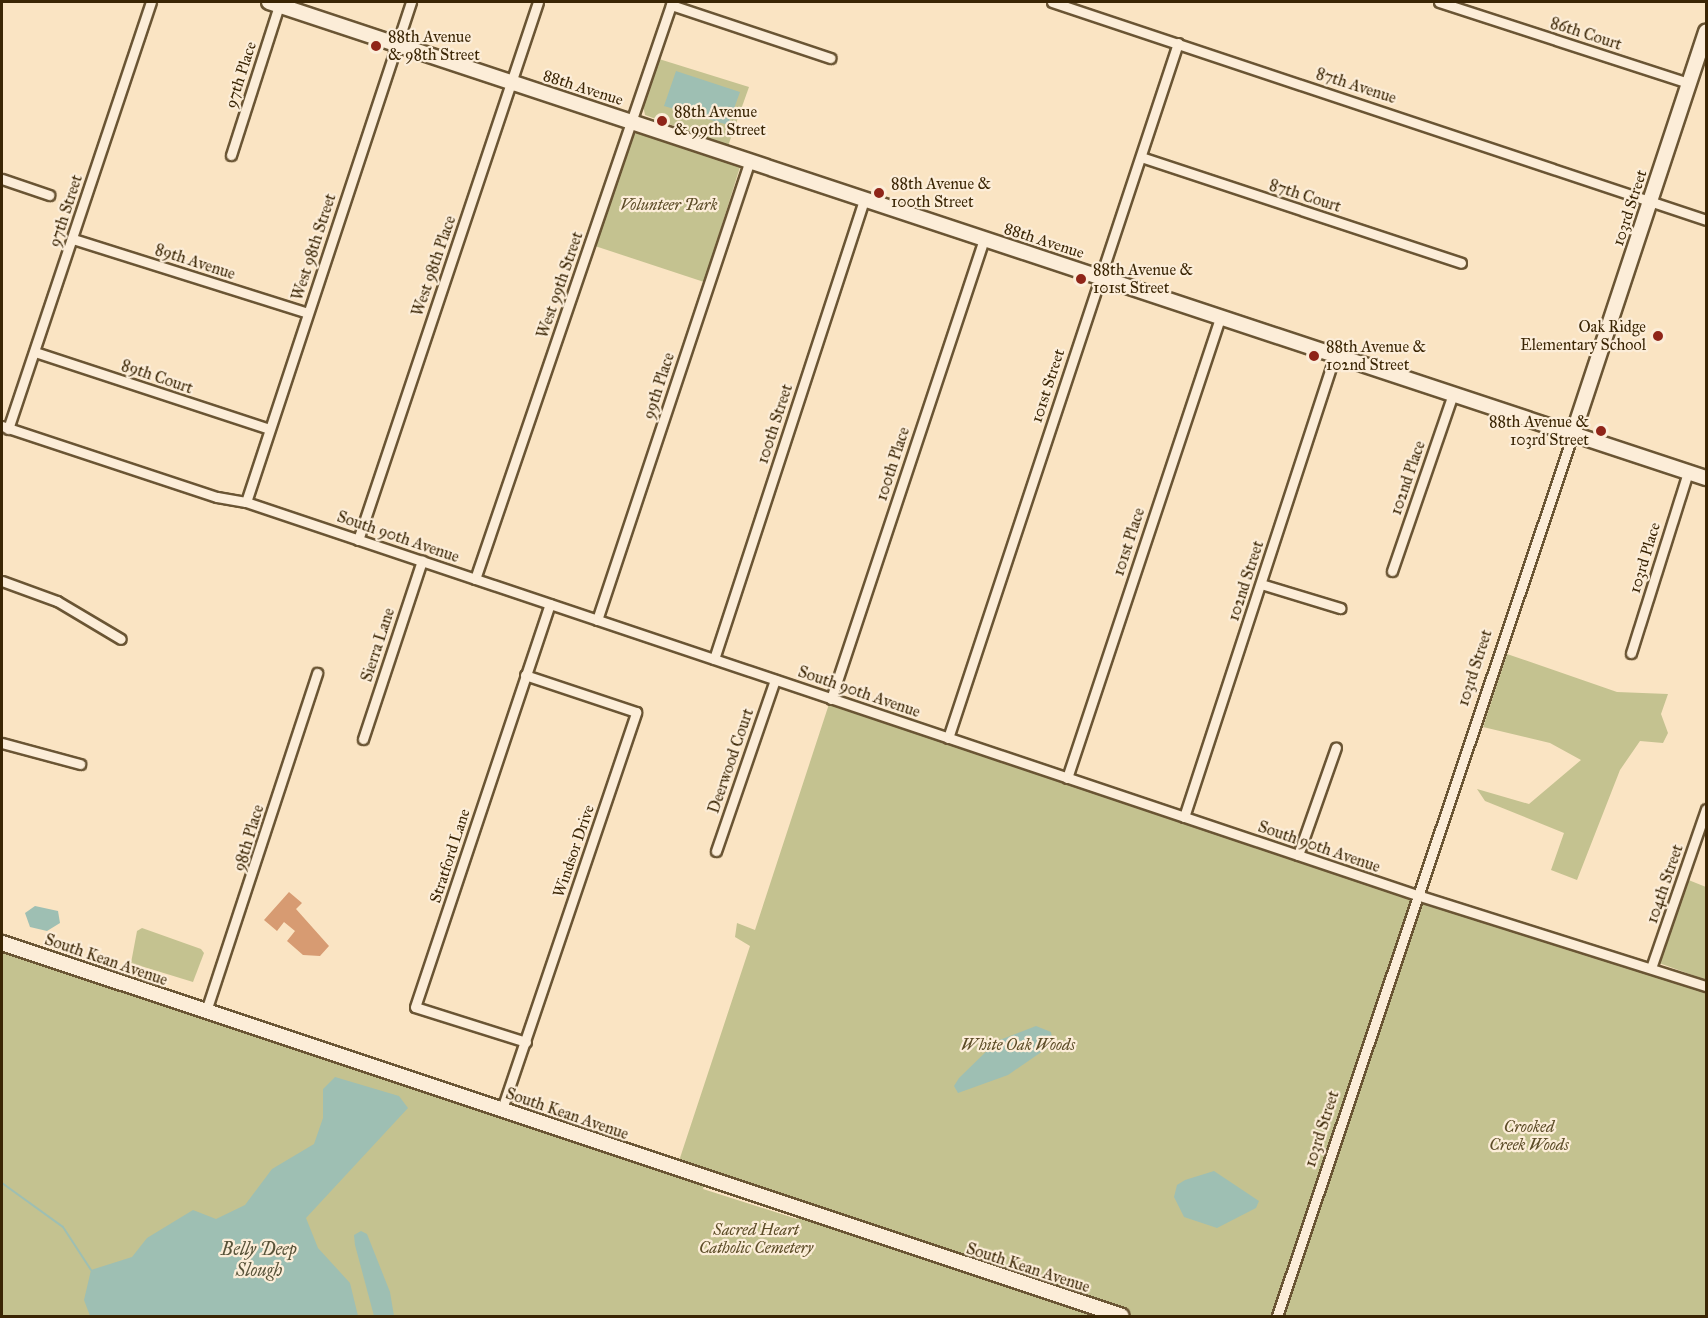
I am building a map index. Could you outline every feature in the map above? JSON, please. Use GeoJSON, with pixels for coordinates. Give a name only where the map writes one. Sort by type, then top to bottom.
{"type":"FeatureCollection","features":[{"type":"Feature","properties":{"kind":"street","name":"97th Street"},"geometry":{"type":"LineString","coordinates":[[5,428],[35,352],[151,2]]}},
{"type":"Feature","properties":{"kind":"street","name":"West 98th Street"},"geometry":{"type":"LineString","coordinates":[[246,502],[411,2]]}},
{"type":"Feature","properties":{"kind":"street","name":"West 98th Place"},"geometry":{"type":"LineString","coordinates":[[358,540],[538,2]]}},
{"type":"Feature","properties":{"kind":"street","name":"87th Avenue"},"geometry":{"type":"LineString","coordinates":[[1052,2],[1707,220]]}},
{"type":"Feature","properties":{"kind":"street","name":"86th Court"},"geometry":{"type":"LineString","coordinates":[[1439,2],[1689,83]]}},
{"type":"Feature","properties":{"kind":"street","name":"88th Avenue"},"geometry":{"type":"LineString","coordinates":[[276,3],[1707,478]]}},
{"type":"Feature","properties":{"kind":"street","name":"97th Place"},"geometry":{"type":"LineString","coordinates":[[231,155],[276,3]]}},
{"type":"Feature","properties":{"kind":"street"},"geometry":{"type":"LineString","coordinates":[[671,3],[830,58]]}},
{"type":"Feature","properties":{"kind":"street","name":"West 99th Street"},"geometry":{"type":"LineString","coordinates":[[475,579],[671,3]]}},
{"type":"Feature","properties":{"kind":"street","name":"103rd Street"},"geometry":{"type":"LineString","coordinates":[[1277,1317],[1707,31]]}},
{"type":"Feature","properties":{"kind":"street","name":"101st Street"},"geometry":{"type":"LineString","coordinates":[[948,738],[1178,43]]}},
{"type":"Feature","properties":{"kind":"street","name":"87th Court"},"geometry":{"type":"LineString","coordinates":[[1141,157],[1461,263]]}},
{"type":"Feature","properties":{"kind":"street","name":"99th Place"},"geometry":{"type":"LineString","coordinates":[[597,620],[750,161]]}},
{"type":"Feature","properties":{"kind":"street"},"geometry":{"type":"LineString","coordinates":[[2,179],[50,195]]}},
{"type":"Feature","properties":{"kind":"street","name":"100th Street"},"geometry":{"type":"LineString","coordinates":[[714,659],[864,199]]}},
{"type":"Feature","properties":{"kind":"street","name":"100th Place"},"geometry":{"type":"LineString","coordinates":[[831,699],[984,238]]}},
{"type":"Feature","properties":{"kind":"street","name":"89th Avenue"},"geometry":{"type":"LineString","coordinates":[[73,239],[308,313]]}},
{"type":"Feature","properties":{"kind":"street","name":"101st Place"},"geometry":{"type":"LineString","coordinates":[[1067,778],[1220,317]]}},
{"type":"Feature","properties":{"kind":"street","name":"89th Court"},"geometry":{"type":"LineString","coordinates":[[35,352],[269,429]]}},
{"type":"Feature","properties":{"kind":"street","name":"102nd Street"},"geometry":{"type":"LineString","coordinates":[[1184,817],[1335,355]]}},
{"type":"Feature","properties":{"kind":"street","name":"102nd Place"},"geometry":{"type":"LineString","coordinates":[[1392,571],[1453,394]]}},
{"type":"Feature","properties":{"kind":"street","name":"South 90th Avenue"},"geometry":{"type":"LineString","coordinates":[[5,428],[217,497],[246,502],[1417,895],[1707,986]]}},
{"type":"Feature","properties":{"kind":"street","name":"103rd Place"},"geometry":{"type":"LineString","coordinates":[[1631,653],[1688,472]]}},
{"type":"Feature","properties":{"kind":"street","name":"Sierra Lane"},"geometry":{"type":"LineString","coordinates":[[363,739],[422,561]]}},
{"type":"Feature","properties":{"kind":"street"},"geometry":{"type":"LineString","coordinates":[[2,581],[57,601],[121,639]]}},
{"type":"Feature","properties":{"kind":"street"},"geometry":{"type":"LineString","coordinates":[[1261,584],[1340,608]]}},
{"type":"Feature","properties":{"kind":"street","name":"Stratford Lane"},"geometry":{"type":"LineString","coordinates":[[526,1042],[415,1007],[550,604]]}},
{"type":"Feature","properties":{"kind":"street","name":"98th Place"},"geometry":{"type":"LineString","coordinates":[[206,1011],[317,673]]}},
{"type":"Feature","properties":{"kind":"street","name":"Windsor Drive"},"geometry":{"type":"LineString","coordinates":[[502,1109],[636,712],[525,675]]}},
{"type":"Feature","properties":{"kind":"street","name":"Deerwood Court"},"geometry":{"type":"LineString","coordinates":[[716,851],[775,680]]}},
{"type":"Feature","properties":{"kind":"street"},"geometry":{"type":"LineString","coordinates":[[2,743],[80,764]]}},
{"type":"Feature","properties":{"kind":"street"},"geometry":{"type":"LineString","coordinates":[[1298,855],[1336,747]]}},
{"type":"Feature","properties":{"kind":"street","name":"104th Street"},"geometry":{"type":"LineString","coordinates":[[1651,968],[1707,809]]}},
{"type":"Feature","properties":{"kind":"street","name":"South Kean Avenue"},"geometry":{"type":"LineString","coordinates":[[2,943],[1122,1317]]}},
{"type":"Feature","properties":{"kind":"green space"},"geometry":{"type":"Polygon","coordinates":[[[659,59],[749,87],[728,146],[645,115],[643,105],[659,59]]]}},
{"type":"Feature","properties":{"kind":"green space","name":"Volunteer Park"},"geometry":{"type":"Polygon","coordinates":[[[639,130],[740,167],[704,282],[595,246],[629,140],[639,130]]]}},
{"type":"Feature","properties":{"kind":"green space"},"geometry":{"type":"Polygon","coordinates":[[[1507,654],[1617,692],[1668,694],[1661,714],[1668,733],[1663,743],[1640,741],[1620,770],[1577,880],[1551,870],[1564,833],[1485,801],[1477,789],[1529,804],[1581,760],[1550,743],[1483,727],[1507,654]]]}},
{"type":"Feature","properties":{"kind":"green space","name":"White Oak Woods"},"geometry":{"type":"Polygon","coordinates":[[[829,704],[975,752],[1016,758],[1706,989],[1706,1316],[2,1316],[2,943],[676,1170],[750,946],[735,937],[737,923],[755,930],[829,704]],[[706,1177],[703,1189],[797,1219],[800,1210],[706,1177]]]}},
{"type":"Feature","properties":{"kind":"green space"},"geometry":{"type":"Polygon","coordinates":[[[1686,879],[1706,887],[1706,980],[1659,963],[1686,879]]]}},
{"type":"Feature","properties":{"kind":"green space"},"geometry":{"type":"Polygon","coordinates":[[[142,928],[201,949],[204,953],[193,982],[131,963],[137,931],[142,928]]]}},
{"type":"Feature","properties":{"kind":"water"},"geometry":{"type":"Polygon","coordinates":[[[676,71],[740,92],[728,125],[664,106],[676,71]]]}},
{"type":"Feature","properties":{"kind":"water"},"geometry":{"type":"Polygon","coordinates":[[[35,906],[58,911],[60,923],[47,931],[30,927],[25,913],[35,906]]]}},
{"type":"Feature","properties":{"kind":"water"},"geometry":{"type":"Polygon","coordinates":[[[1036,1026],[1051,1032],[1053,1044],[1008,1075],[958,1093],[954,1086],[959,1078],[997,1041],[1036,1026]]]}},
{"type":"Feature","properties":{"kind":"water","name":"Belly Deep Slough"},"geometry":{"type":"Polygon","coordinates":[[[335,1077],[399,1096],[408,1108],[306,1218],[318,1248],[350,1283],[358,1316],[90,1316],[84,1300],[91,1270],[132,1257],[147,1238],[193,1210],[216,1219],[245,1205],[272,1169],[314,1144],[323,1118],[323,1089],[335,1077]]]}},
{"type":"Feature","properties":{"kind":"water"},"geometry":{"type":"Polygon","coordinates":[[[1214,1171],[1259,1201],[1256,1208],[1217,1228],[1184,1217],[1174,1197],[1177,1185],[1185,1180],[1214,1171]]]}},
{"type":"Feature","properties":{"kind":"water"},"geometry":{"type":"Polygon","coordinates":[[[361,1231],[367,1234],[390,1292],[394,1316],[374,1316],[355,1245],[354,1235],[361,1231]]]}},
{"type":"Feature","properties":{"kind":"building"},"geometry":{"type":"Polygon","coordinates":[[[289,892],[302,903],[296,909],[329,946],[320,956],[303,955],[287,941],[295,931],[284,922],[277,931],[264,920],[289,892]]]}},
{"type":"Feature","properties":{"kind":"waterway"},"geometry":{"type":"LineString","coordinates":[[2,1183],[63,1227],[91,1270]]}},
{"type":"Feature","properties":{"kind":"place","name":"88th Avenue & 98th Street"},"geometry":{"type":"Point","coordinates":[376,46]}},
{"type":"Feature","properties":{"kind":"place","name":"88th Avenue & 99th Street"},"geometry":{"type":"Point","coordinates":[662,121]}},
{"type":"Feature","properties":{"kind":"place","name":"88th Avenue & 100th Street"},"geometry":{"type":"Point","coordinates":[879,193]}},
{"type":"Feature","properties":{"kind":"place","name":"88th Avenue & 101st Street"},"geometry":{"type":"Point","coordinates":[1081,279]}},
{"type":"Feature","properties":{"kind":"place","name":"Oak Ridge Elementary School"},"geometry":{"type":"Point","coordinates":[1658,336]}},
{"type":"Feature","properties":{"kind":"place","name":"88th Avenue & 102nd Street"},"geometry":{"type":"Point","coordinates":[1314,356]}},
{"type":"Feature","properties":{"kind":"place","name":"88th Avenue & 103rd Street"},"geometry":{"type":"Point","coordinates":[1601,431]}},
{"type":"Feature","properties":{"kind":"park label","name":"Crooked Creek Woods"},"geometry":{"type":"Point","coordinates":[1529,1136]}},
{"type":"Feature","properties":{"kind":"park label","name":"Sacred Heart Catholic Cemetery"},"geometry":{"type":"Point","coordinates":[756,1239]}}]}
